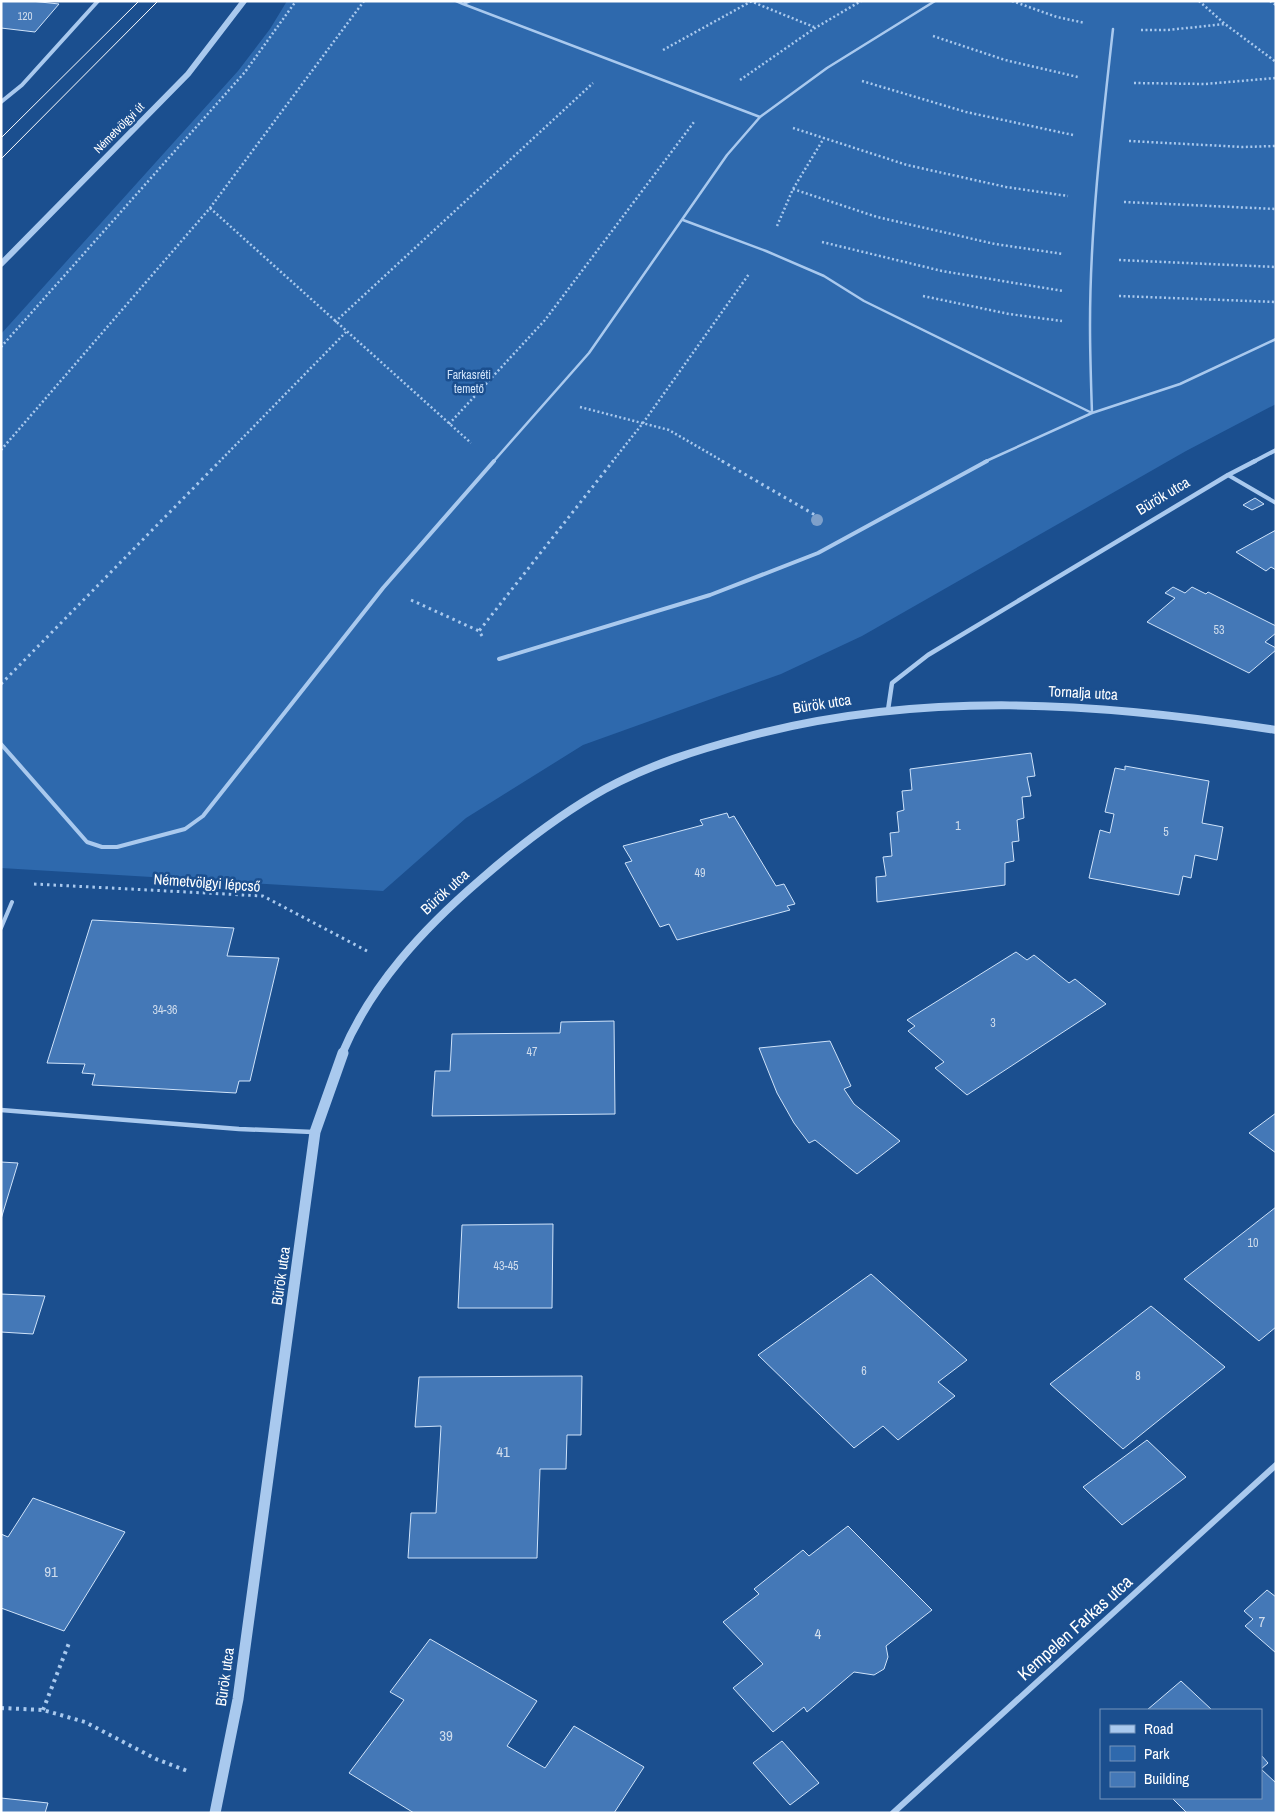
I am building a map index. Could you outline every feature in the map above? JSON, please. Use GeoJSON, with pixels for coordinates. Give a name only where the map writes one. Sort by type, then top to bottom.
{"type":"FeatureCollection","features":[{"type":"Feature","properties":{"kind":"street"},"geometry":{"type":"LineString","coordinates":[[1,102],[22,85],[98,1]]}},
{"type":"Feature","properties":{"kind":"street","name":"Németvölgyi út"},"geometry":{"type":"LineString","coordinates":[[1,264],[188,74],[244,1]]}},
{"type":"Feature","properties":{"kind":"street","name":"Bürök utca"},"geometry":{"type":"LineString","coordinates":[[215,1813],[238,1700],[315,1132],[332,1079],[358,1020],[394,965],[430,925],[522,845],[570,810],[625,779],[686,754],[750,734],[809,720],[888,710],[892,683],[928,655],[1228,475],[1276,450]]}},
{"type":"Feature","properties":{"kind":"street","name":"Tornalja utca"},"geometry":{"type":"LineString","coordinates":[[888,710],[946,705],[1045,704],[1151,711],[1276,730]]}},
{"type":"Feature","properties":{"kind":"street","name":"Kempelen Farkas utca"},"geometry":{"type":"LineString","coordinates":[[894,1813],[1276,1465]]}},
{"type":"Feature","properties":{"kind":"lane"},"geometry":{"type":"LineString","coordinates":[[456,1],[760,117]]}},
{"type":"Feature","properties":{"kind":"lane"},"geometry":{"type":"LineString","coordinates":[[463,4],[470,1]]}},
{"type":"Feature","properties":{"kind":"lane"},"geometry":{"type":"LineString","coordinates":[[1,744],[87,842],[102,847],[117,847],[185,829],[203,816],[382,588],[589,352],[727,155],[760,117],[826,68],[936,1]]}},
{"type":"Feature","properties":{"kind":"lane"},"geometry":{"type":"LineString","coordinates":[[1092,413],[1090,324],[1093,258],[1098,200],[1100,139],[1113,29]]}},
{"type":"Feature","properties":{"kind":"lane"},"geometry":{"type":"LineString","coordinates":[[683,220],[766,251],[824,276],[864,301],[1092,413]]}},
{"type":"Feature","properties":{"kind":"lane"},"geometry":{"type":"LineString","coordinates":[[500,659],[710,595],[818,553],[1001,453],[1092,413],[1180,384],[1276,339]]}},
{"type":"Feature","properties":{"kind":"lane"},"geometry":{"type":"LineString","coordinates":[[1228,475],[1276,503]]}},
{"type":"Feature","properties":{"kind":"lane"},"geometry":{"type":"LineString","coordinates":[[1,928],[12,902]]}},
{"type":"Feature","properties":{"kind":"lane"},"geometry":{"type":"LineString","coordinates":[[1,1110],[239,1129],[315,1132]]}},
{"type":"Feature","properties":{"kind":"path"},"geometry":{"type":"LineString","coordinates":[[1,347],[245,72],[276,32],[296,1]]}},
{"type":"Feature","properties":{"kind":"path"},"geometry":{"type":"LineString","coordinates":[[1,450],[210,208],[364,1]]}},
{"type":"Feature","properties":{"kind":"path"},"geometry":{"type":"LineString","coordinates":[[630,68],[750,1],[815,28]]}},
{"type":"Feature","properties":{"kind":"path"},"geometry":{"type":"LineString","coordinates":[[449,424],[545,320],[711,99],[815,28],[861,1]]}},
{"type":"Feature","properties":{"kind":"path"},"geometry":{"type":"LineString","coordinates":[[1199,1],[1224,24],[1276,62]]}},
{"type":"Feature","properties":{"kind":"path"},"geometry":{"type":"LineString","coordinates":[[1270,1],[1276,5]]}},
{"type":"Feature","properties":{"kind":"path"},"geometry":{"type":"LineString","coordinates":[[335,322],[615,62]]}},
{"type":"Feature","properties":{"kind":"path"},"geometry":{"type":"LineString","coordinates":[[826,68],[953,108],[1032,128],[1100,139],[1243,148],[1276,146]]}},
{"type":"Feature","properties":{"kind":"path"},"geometry":{"type":"LineString","coordinates":[[760,117],[925,169],[1006,187],[1098,200],[1276,209]]}},
{"type":"Feature","properties":{"kind":"path"},"geometry":{"type":"LineString","coordinates":[[479,631],[643,423],[766,251],[793,189],[824,138]]}},
{"type":"Feature","properties":{"kind":"path"},"geometry":{"type":"LineString","coordinates":[[793,189],[886,219],[995,244],[1093,258],[1276,267]]}},
{"type":"Feature","properties":{"kind":"path"},"geometry":{"type":"LineString","coordinates":[[210,208],[449,424],[474,445],[496,457]]}},
{"type":"Feature","properties":{"kind":"path"},"geometry":{"type":"LineString","coordinates":[[813,239],[887,260],[1020,286],[1092,295],[1276,302]]}},
{"type":"Feature","properties":{"kind":"path"},"geometry":{"type":"LineString","coordinates":[[922,296],[1009,314],[1090,324]]}},
{"type":"Feature","properties":{"kind":"path"},"geometry":{"type":"LineString","coordinates":[[1,684],[346,332]]}},
{"type":"Feature","properties":{"kind":"path"},"geometry":{"type":"LineString","coordinates":[[590,410],[669,430],[850,535]]}},
{"type":"Feature","properties":{"kind":"path"},"geometry":{"type":"LineString","coordinates":[[382,588],[479,631],[500,659]]}},
{"type":"Feature","properties":{"kind":"path","name":"Németvölgyi lépcső"},"geometry":{"type":"LineString","coordinates":[[30,884],[263,896],[394,965]]}},
{"type":"Feature","properties":{"kind":"path"},"geometry":{"type":"LineString","coordinates":[[43,1710],[69,1643]]}},
{"type":"Feature","properties":{"kind":"path"},"geometry":{"type":"LineString","coordinates":[[1,1708],[43,1710],[85,1722],[156,1759],[222,1784]]}},
{"type":"Feature","properties":{"kind":"green space","name":"Farkasréti temető"},"geometry":{"type":"Polygon","coordinates":[[[287,1],[1276,1],[1276,404],[1186,451],[862,636],[781,674],[583,745],[466,818],[383,891],[1,868],[1,334],[238,71],[270,29],[287,1]]]}},
{"type":"Feature","properties":{"kind":"building"},"geometry":{"type":"Polygon","coordinates":[[[1,1],[31,1],[59,4],[35,32],[1,28],[1,1]]]}},
{"type":"Feature","properties":{"kind":"building"},"geometry":{"type":"Polygon","coordinates":[[[1255,498],[1264,504],[1252,510],[1243,505],[1255,498]]]}},
{"type":"Feature","properties":{"kind":"building"},"geometry":{"type":"Polygon","coordinates":[[[1276,530],[1276,570],[1271,567],[1266,571],[1236,552],[1276,530]]]}},
{"type":"Feature","properties":{"kind":"building"},"geometry":{"type":"Polygon","coordinates":[[[1173,587],[1185,593],[1192,587],[1206,594],[1208,592],[1276,626],[1276,633],[1265,642],[1276,648],[1276,650],[1249,673],[1147,622],[1175,598],[1165,593],[1173,587]]]}},
{"type":"Feature","properties":{"kind":"building"},"geometry":{"type":"Polygon","coordinates":[[[1031,753],[1035,776],[1027,777],[1031,796],[1022,797],[1024,818],[1017,820],[1019,841],[1012,842],[1014,861],[1005,863],[1005,885],[877,902],[876,877],[886,876],[883,857],[892,856],[890,833],[899,832],[897,812],[904,810],[902,791],[912,790],[910,769],[1031,753]]]}},
{"type":"Feature","properties":{"kind":"building"},"geometry":{"type":"Polygon","coordinates":[[[1125,766],[1209,781],[1202,823],[1223,827],[1217,860],[1195,855],[1191,878],[1183,876],[1179,895],[1089,878],[1100,830],[1110,833],[1114,814],[1105,812],[1115,768],[1125,770],[1125,766]]]}},
{"type":"Feature","properties":{"kind":"building"},"geometry":{"type":"Polygon","coordinates":[[[727,813],[729,818],[734,816],[776,886],[784,884],[795,904],[787,906],[790,910],[677,940],[669,924],[660,927],[625,863],[632,861],[623,846],[703,825],[700,820],[727,813]]]}},
{"type":"Feature","properties":{"kind":"building"},"geometry":{"type":"Polygon","coordinates":[[[92,920],[234,928],[227,956],[279,958],[250,1081],[239,1081],[236,1093],[92,1085],[95,1074],[82,1073],[85,1064],[47,1063],[92,920]]]}},
{"type":"Feature","properties":{"kind":"building"},"geometry":{"type":"Polygon","coordinates":[[[1016,952],[1027,960],[1034,955],[1069,983],[1075,979],[1106,1004],[967,1095],[935,1068],[944,1062],[908,1031],[915,1026],[907,1020],[1016,952]]]}},
{"type":"Feature","properties":{"kind":"building"},"geometry":{"type":"Polygon","coordinates":[[[614,1021],[615,1114],[432,1116],[435,1071],[450,1071],[452,1034],[560,1033],[561,1022],[614,1021]]]}},
{"type":"Feature","properties":{"kind":"building"},"geometry":{"type":"Polygon","coordinates":[[[830,1041],[851,1086],[844,1089],[854,1104],[900,1141],[857,1174],[815,1140],[809,1143],[794,1123],[777,1093],[759,1048],[830,1041]]]}},
{"type":"Feature","properties":{"kind":"building"},"geometry":{"type":"Polygon","coordinates":[[[1276,1113],[1276,1153],[1249,1133],[1276,1113]]]}},
{"type":"Feature","properties":{"kind":"building"},"geometry":{"type":"Polygon","coordinates":[[[1,1162],[18,1163],[1,1219],[1,1162]]]}},
{"type":"Feature","properties":{"kind":"building"},"geometry":{"type":"Polygon","coordinates":[[[1276,1207],[1276,1327],[1259,1341],[1184,1279],[1276,1207]]]}},
{"type":"Feature","properties":{"kind":"building"},"geometry":{"type":"Polygon","coordinates":[[[553,1224],[552,1308],[458,1308],[462,1225],[553,1224]]]}},
{"type":"Feature","properties":{"kind":"building"},"geometry":{"type":"Polygon","coordinates":[[[871,1274],[967,1360],[938,1382],[955,1396],[898,1440],[883,1426],[854,1448],[758,1355],[871,1274]]]}},
{"type":"Feature","properties":{"kind":"building"},"geometry":{"type":"Polygon","coordinates":[[[1,1294],[45,1296],[33,1334],[1,1332],[1,1294]]]}},
{"type":"Feature","properties":{"kind":"building"},"geometry":{"type":"Polygon","coordinates":[[[1151,1306],[1225,1367],[1123,1449],[1050,1384],[1151,1306]]]}},
{"type":"Feature","properties":{"kind":"building"},"geometry":{"type":"Polygon","coordinates":[[[582,1376],[581,1435],[567,1435],[566,1469],[540,1469],[537,1558],[408,1558],[411,1513],[436,1513],[441,1426],[415,1427],[419,1377],[582,1376]]]}},
{"type":"Feature","properties":{"kind":"building"},"geometry":{"type":"Polygon","coordinates":[[[1147,1440],[1186,1477],[1122,1525],[1083,1487],[1147,1440]]]}},
{"type":"Feature","properties":{"kind":"building"},"geometry":{"type":"Polygon","coordinates":[[[33,1498],[125,1532],[64,1631],[1,1608],[1,1534],[8,1537],[33,1498]]]}},
{"type":"Feature","properties":{"kind":"building"},"geometry":{"type":"Polygon","coordinates":[[[848,1526],[932,1610],[886,1646],[888,1657],[884,1669],[874,1675],[854,1672],[807,1712],[804,1707],[773,1732],[733,1688],[763,1664],[723,1622],[759,1594],[754,1589],[803,1550],[809,1556],[848,1526]]]}},
{"type":"Feature","properties":{"kind":"building"},"geometry":{"type":"Polygon","coordinates":[[[1267,1590],[1276,1597],[1276,1653],[1245,1626],[1253,1619],[1244,1611],[1267,1590]]]}},
{"type":"Feature","properties":{"kind":"building"},"geometry":{"type":"Polygon","coordinates":[[[430,1639],[537,1701],[507,1746],[545,1768],[574,1726],[644,1767],[614,1813],[414,1813],[349,1773],[404,1700],[390,1692],[430,1639]]]}},
{"type":"Feature","properties":{"kind":"building"},"geometry":{"type":"Polygon","coordinates":[[[1181,1681],[1211,1709],[1148,1709],[1181,1681]]]}},
{"type":"Feature","properties":{"kind":"building"},"geometry":{"type":"Polygon","coordinates":[[[782,1741],[819,1783],[790,1805],[753,1763],[782,1741]]]}},
{"type":"Feature","properties":{"kind":"building"},"geometry":{"type":"Polygon","coordinates":[[[1262,1756],[1268,1763],[1262,1768],[1262,1756]]]}},
{"type":"Feature","properties":{"kind":"building"},"geometry":{"type":"Polygon","coordinates":[[[1262,1770],[1276,1783],[1276,1813],[1187,1813],[1173,1799],[1262,1799],[1262,1770]]]}},
{"type":"Feature","properties":{"kind":"building"},"geometry":{"type":"Polygon","coordinates":[[[1,1798],[48,1803],[45,1813],[1,1813],[1,1798]]]}},
{"type":"Feature","properties":{"kind":"tram line"},"geometry":{"type":"LineString","coordinates":[[1,138],[139,1]]}},
{"type":"Feature","properties":{"kind":"tram line"},"geometry":{"type":"LineString","coordinates":[[1,159],[158,1]]}}]}
